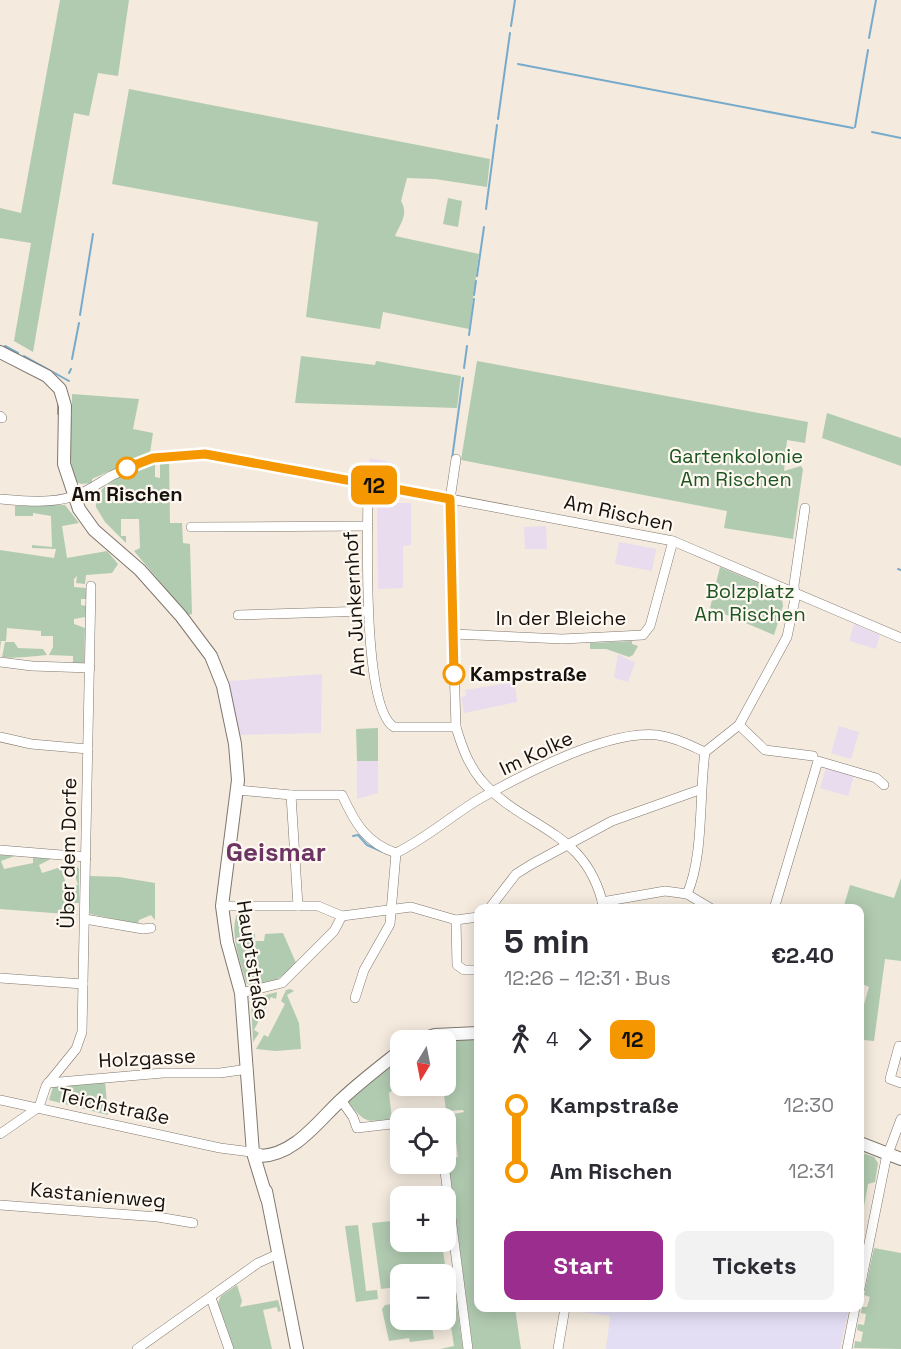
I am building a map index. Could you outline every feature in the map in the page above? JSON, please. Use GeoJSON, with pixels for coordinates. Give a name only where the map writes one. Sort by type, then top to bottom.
{"type":"FeatureCollection","features":[{"type":"Feature","properties":{"kind":"main road","name":"Hauptstraße"},"geometry":{"type":"LineString","coordinates":[[0,352],[47,376],[60,389],[65,406],[64,464],[74,496],[94,530],[158,588],[216,666],[235,744],[238,790],[222,906],[227,942],[241,993],[251,1120],[256,1154],[297,1349]]}},
{"type":"Feature","properties":{"kind":"main road"},"geometry":{"type":"LineString","coordinates":[[456,1034],[474,1033]]}},
{"type":"Feature","properties":{"kind":"main road"},"geometry":{"type":"LineString","coordinates":[[256,1154],[277,1154],[292,1144],[319,1124],[341,1100],[390,1059]]}},
{"type":"Feature","properties":{"kind":"main road"},"geometry":{"type":"LineString","coordinates":[[864,1145],[901,1159]]}},
{"type":"Feature","properties":{"kind":"street","name":"Am Rischen"},"geometry":{"type":"LineString","coordinates":[[74,496],[135,464],[153,458],[182,454],[223,456],[673,541],[901,638]]}},
{"type":"Feature","properties":{"kind":"street"},"geometry":{"type":"LineString","coordinates":[[456,459],[450,499],[456,727],[467,760],[494,793],[569,846],[585,862],[602,904]]}},
{"type":"Feature","properties":{"kind":"street","name":"Am Junkernhof"},"geometry":{"type":"LineString","coordinates":[[368,484],[368,611],[377,691],[388,724],[405,728],[456,727]]}},
{"type":"Feature","properties":{"kind":"street"},"geometry":{"type":"LineString","coordinates":[[0,499],[36,501],[74,496]]}},
{"type":"Feature","properties":{"kind":"street"},"geometry":{"type":"LineString","coordinates":[[687,894],[696,868],[699,790],[705,752],[739,725],[787,637],[805,508]]}},
{"type":"Feature","properties":{"kind":"street"},"geometry":{"type":"LineString","coordinates":[[191,527],[368,526]]}},
{"type":"Feature","properties":{"kind":"street","name":"In der Bleiche"},"geometry":{"type":"LineString","coordinates":[[453,634],[557,639],[643,635],[650,626],[673,541]]}},
{"type":"Feature","properties":{"kind":"street","name":"Über dem Dorfe"},"geometry":{"type":"LineString","coordinates":[[39,1107],[48,1083],[81,1040],[92,586]]}},
{"type":"Feature","properties":{"kind":"street"},"geometry":{"type":"LineString","coordinates":[[238,615],[368,611]]}},
{"type":"Feature","properties":{"kind":"street"},"geometry":{"type":"LineString","coordinates":[[0,662],[32,666],[90,668]]}},
{"type":"Feature","properties":{"kind":"street"},"geometry":{"type":"LineString","coordinates":[[739,725],[761,748],[813,756]]}},
{"type":"Feature","properties":{"kind":"street","name":"Im Kolke"},"geometry":{"type":"LineString","coordinates":[[396,853],[524,774],[618,737],[657,735],[680,741],[705,752]]}},
{"type":"Feature","properties":{"kind":"street"},"geometry":{"type":"LineString","coordinates":[[0,736],[31,744],[88,749]]}},
{"type":"Feature","properties":{"kind":"street"},"geometry":{"type":"LineString","coordinates":[[775,904],[818,761],[876,778],[884,785]]}},
{"type":"Feature","properties":{"kind":"street"},"geometry":{"type":"LineString","coordinates":[[238,790],[291,795],[342,795],[363,833],[375,844],[396,853],[390,924],[364,970],[355,998]]}},
{"type":"Feature","properties":{"kind":"street"},"geometry":{"type":"LineString","coordinates":[[493,904],[520,871],[612,821],[699,790]]}},
{"type":"Feature","properties":{"kind":"street"},"geometry":{"type":"LineString","coordinates":[[291,795],[298,906]]}},
{"type":"Feature","properties":{"kind":"street"},"geometry":{"type":"LineString","coordinates":[[0,850],[86,857]]}},
{"type":"Feature","properties":{"kind":"street"},"geometry":{"type":"LineString","coordinates":[[611,904],[665,891],[687,894],[704,904]]}},
{"type":"Feature","properties":{"kind":"street"},"geometry":{"type":"LineString","coordinates":[[222,906],[318,906],[342,916],[368,914],[392,908],[416,908],[456,920],[474,918]]}},
{"type":"Feature","properties":{"kind":"street"},"geometry":{"type":"LineString","coordinates":[[241,993],[282,984],[334,931],[342,916]]}},
{"type":"Feature","properties":{"kind":"street"},"geometry":{"type":"LineString","coordinates":[[85,919],[143,929],[152,927]]}},
{"type":"Feature","properties":{"kind":"street"},"geometry":{"type":"LineString","coordinates":[[456,920],[457,964],[464,970],[474,970]]}},
{"type":"Feature","properties":{"kind":"street"},"geometry":{"type":"LineString","coordinates":[[0,978],[83,984]]}},
{"type":"Feature","properties":{"kind":"street"},"geometry":{"type":"LineString","coordinates":[[899,1046],[890,1079],[901,1083]]}},
{"type":"Feature","properties":{"kind":"street","name":"Holzgasse"},"geometry":{"type":"LineString","coordinates":[[48,1083],[188,1072],[220,1073],[248,1069]]}},
{"type":"Feature","properties":{"kind":"street","name":"Teichstraße"},"geometry":{"type":"LineString","coordinates":[[0,1100],[256,1154]]}},
{"type":"Feature","properties":{"kind":"street"},"geometry":{"type":"LineString","coordinates":[[341,1100],[353,1117],[357,1128],[390,1124]]}},
{"type":"Feature","properties":{"kind":"street"},"geometry":{"type":"LineString","coordinates":[[0,1134],[39,1107]]}},
{"type":"Feature","properties":{"kind":"street"},"geometry":{"type":"LineString","coordinates":[[864,1269],[888,1154],[901,1119]]}},
{"type":"Feature","properties":{"kind":"street"},"geometry":{"type":"LineString","coordinates":[[445,1174],[468,1349]]}},
{"type":"Feature","properties":{"kind":"street","name":"Kastanienweg"},"geometry":{"type":"LineString","coordinates":[[0,1205],[193,1223]]}},
{"type":"Feature","properties":{"kind":"street"},"geometry":{"type":"LineString","coordinates":[[139,1348],[258,1263],[278,1254]]}},
{"type":"Feature","properties":{"kind":"street"},"geometry":{"type":"LineString","coordinates":[[211,1298],[230,1349]]}},
{"type":"Feature","properties":{"kind":"street"},"geometry":{"type":"LineString","coordinates":[[558,1349],[563,1312]]}},
{"type":"Feature","properties":{"kind":"street"},"geometry":{"type":"LineString","coordinates":[[847,1349],[854,1312]]}},
{"type":"Feature","properties":{"kind":"shaded area"},"geometry":{"type":"Polygon","coordinates":[[[370,458],[394,463],[391,479],[367,474],[370,458]]]}},
{"type":"Feature","properties":{"kind":"shaded area"},"geometry":{"type":"Polygon","coordinates":[[[377,503],[411,503],[411,545],[403,546],[403,588],[378,589],[377,503]]]}},
{"type":"Feature","properties":{"kind":"shaded area"},"geometry":{"type":"Polygon","coordinates":[[[546,526],[547,549],[525,549],[524,527],[546,526]]]}},
{"type":"Feature","properties":{"kind":"shaded area"},"geometry":{"type":"Polygon","coordinates":[[[619,542],[656,549],[652,571],[615,564],[619,542]]]}},
{"type":"Feature","properties":{"kind":"shaded area"},"geometry":{"type":"Polygon","coordinates":[[[854,624],[880,635],[876,649],[849,641],[854,624]]]}},
{"type":"Feature","properties":{"kind":"shaded area"},"geometry":{"type":"Polygon","coordinates":[[[618,654],[635,663],[628,682],[614,678],[618,654]]]}},
{"type":"Feature","properties":{"kind":"shaded area"},"geometry":{"type":"Polygon","coordinates":[[[322,674],[321,733],[238,735],[228,681],[322,674]]]}},
{"type":"Feature","properties":{"kind":"shaded area"},"geometry":{"type":"Polygon","coordinates":[[[515,682],[517,702],[464,713],[461,697],[466,696],[465,690],[515,682]]]}},
{"type":"Feature","properties":{"kind":"shaded area"},"geometry":{"type":"Polygon","coordinates":[[[839,726],[859,732],[851,759],[831,753],[839,726]]]}},
{"type":"Feature","properties":{"kind":"shaded area"},"geometry":{"type":"Polygon","coordinates":[[[357,761],[378,761],[378,793],[357,799],[357,761]]]}},
{"type":"Feature","properties":{"kind":"shaded area"},"geometry":{"type":"Polygon","coordinates":[[[826,768],[854,776],[848,796],[820,788],[826,768]]]}},
{"type":"Feature","properties":{"kind":"shaded area"},"geometry":{"type":"Polygon","coordinates":[[[581,1312],[848,1312],[840,1349],[606,1349],[610,1316],[581,1312]]]}},
{"type":"Feature","properties":{"kind":"green space"},"geometry":{"type":"Polygon","coordinates":[[[60,0],[129,0],[118,76],[98,73],[89,116],[74,113],[33,352],[14,341],[31,243],[0,238],[0,208],[21,213],[60,0]]]}},
{"type":"Feature","properties":{"kind":"green space"},"geometry":{"type":"Polygon","coordinates":[[[129,89],[490,159],[487,187],[435,179],[407,178],[401,201],[404,215],[395,236],[479,254],[469,329],[383,312],[380,329],[306,317],[318,222],[112,184],[129,89]]]}},
{"type":"Feature","properties":{"kind":"green space"},"geometry":{"type":"Polygon","coordinates":[[[448,198],[462,201],[458,227],[443,224],[448,198]]]}},
{"type":"Feature","properties":{"kind":"green space"},"geometry":{"type":"Polygon","coordinates":[[[301,356],[375,365],[376,361],[461,376],[457,408],[295,403],[301,356]]]}},
{"type":"Feature","properties":{"kind":"green space","name":"Gartenkolonie Am Rischen"},"geometry":{"type":"Polygon","coordinates":[[[477,361],[808,422],[805,443],[787,440],[784,471],[801,466],[803,469],[793,539],[724,528],[727,511],[461,460],[477,361]]]}},
{"type":"Feature","properties":{"kind":"green space"},"geometry":{"type":"Polygon","coordinates":[[[72,394],[139,399],[133,429],[153,433],[150,453],[92,479],[92,483],[81,484],[72,479],[69,417],[72,417],[72,394]]]}},
{"type":"Feature","properties":{"kind":"green space"},"geometry":{"type":"Polygon","coordinates":[[[827,413],[901,438],[901,466],[822,438],[827,413]]]}},
{"type":"Feature","properties":{"kind":"green space"},"geometry":{"type":"Polygon","coordinates":[[[169,460],[170,523],[182,523],[183,543],[190,544],[192,614],[188,615],[134,551],[140,548],[139,519],[121,519],[121,536],[126,536],[126,543],[105,522],[96,507],[97,498],[109,483],[127,473],[155,463],[155,477],[160,478],[160,462],[169,460]]]}},
{"type":"Feature","properties":{"kind":"green space"},"geometry":{"type":"Polygon","coordinates":[[[65,505],[79,523],[62,526],[67,558],[107,551],[118,564],[112,573],[86,575],[85,584],[76,583],[77,576],[74,579],[74,587],[86,588],[86,599],[81,599],[81,605],[86,606],[85,617],[74,619],[74,624],[85,628],[84,664],[73,664],[73,656],[49,655],[53,647],[53,636],[41,636],[41,631],[7,628],[6,641],[1,641],[0,650],[0,550],[54,558],[56,549],[32,548],[32,545],[52,547],[51,516],[33,513],[33,516],[15,516],[15,506],[65,505]]]}},
{"type":"Feature","properties":{"kind":"green space","name":"Bolzplatz Am Rischen"},"geometry":{"type":"Polygon","coordinates":[[[720,567],[781,593],[783,606],[774,635],[710,608],[720,567]]]}},
{"type":"Feature","properties":{"kind":"green space"},"geometry":{"type":"Polygon","coordinates":[[[632,641],[632,644],[638,646],[633,655],[629,657],[606,649],[590,649],[590,643],[632,641]]]}},
{"type":"Feature","properties":{"kind":"green space"},"geometry":{"type":"Polygon","coordinates":[[[5,642],[14,642],[18,648],[43,649],[47,655],[2,657],[5,642]]]}},
{"type":"Feature","properties":{"kind":"green space"},"geometry":{"type":"Polygon","coordinates":[[[378,728],[378,761],[357,761],[356,729],[378,728]]]}},
{"type":"Feature","properties":{"kind":"green space"},"geometry":{"type":"Polygon","coordinates":[[[0,855],[15,856],[1,861],[4,869],[33,863],[33,857],[51,859],[39,865],[42,873],[61,867],[67,888],[78,885],[71,862],[65,860],[74,862],[79,869],[79,903],[74,903],[73,913],[79,915],[0,909],[0,855]]]}},
{"type":"Feature","properties":{"kind":"green space"},"geometry":{"type":"Polygon","coordinates":[[[90,876],[119,877],[155,883],[155,920],[151,915],[139,920],[138,924],[90,914],[90,876]]]}},
{"type":"Feature","properties":{"kind":"green space"},"geometry":{"type":"Polygon","coordinates":[[[901,878],[901,961],[885,959],[874,1041],[864,1040],[864,1004],[869,987],[864,985],[864,904],[844,904],[850,885],[894,898],[901,878]]]}},
{"type":"Feature","properties":{"kind":"green space"},"geometry":{"type":"Polygon","coordinates":[[[238,912],[241,932],[255,934],[255,941],[264,941],[265,934],[283,933],[297,965],[276,980],[252,986],[246,983],[235,938],[234,928],[238,912]]]}},
{"type":"Feature","properties":{"kind":"green space"},"geometry":{"type":"Polygon","coordinates":[[[286,990],[294,991],[287,995],[299,1023],[301,1049],[275,1051],[256,1049],[264,1035],[268,1037],[285,1004],[281,1001],[286,990]]]}},
{"type":"Feature","properties":{"kind":"green space"},"geometry":{"type":"Polygon","coordinates":[[[277,992],[276,999],[271,997],[254,1030],[259,1033],[253,1042],[251,999],[277,992]]]}},
{"type":"Feature","properties":{"kind":"green space"},"geometry":{"type":"Polygon","coordinates":[[[474,1037],[474,1312],[516,1312],[521,1349],[473,1349],[456,1220],[456,1186],[452,1186],[450,1174],[456,1174],[456,1157],[458,1157],[456,1114],[464,1112],[456,1110],[456,1108],[446,1108],[444,1096],[456,1096],[456,1039],[474,1037]]]}},
{"type":"Feature","properties":{"kind":"green space"},"geometry":{"type":"Polygon","coordinates":[[[390,1064],[390,1119],[372,1121],[363,1118],[349,1103],[349,1099],[390,1064]]]}},
{"type":"Feature","properties":{"kind":"green space"},"geometry":{"type":"Polygon","coordinates":[[[105,1081],[108,1115],[49,1100],[53,1087],[105,1081]]]}},
{"type":"Feature","properties":{"kind":"green space"},"geometry":{"type":"Polygon","coordinates":[[[864,1153],[874,1157],[878,1163],[875,1182],[868,1184],[864,1206],[864,1153]]]}},
{"type":"Feature","properties":{"kind":"green space"},"geometry":{"type":"Polygon","coordinates":[[[390,1221],[390,1252],[443,1252],[445,1264],[390,1264],[390,1288],[381,1289],[372,1223],[390,1221]]]}},
{"type":"Feature","properties":{"kind":"green space"},"geometry":{"type":"Polygon","coordinates":[[[358,1225],[366,1291],[377,1290],[378,1299],[356,1302],[345,1226],[358,1225]]]}},
{"type":"Feature","properties":{"kind":"green space"},"geometry":{"type":"Polygon","coordinates":[[[874,1248],[901,1253],[901,1349],[854,1348],[855,1341],[861,1342],[863,1332],[857,1330],[858,1324],[864,1325],[866,1314],[861,1312],[864,1312],[864,1307],[867,1307],[870,1297],[864,1295],[874,1248]]]}},
{"type":"Feature","properties":{"kind":"green space"},"geometry":{"type":"Polygon","coordinates":[[[237,1285],[242,1301],[240,1307],[278,1300],[281,1311],[278,1312],[277,1307],[263,1310],[272,1349],[234,1349],[218,1303],[221,1296],[237,1285]]]}},
{"type":"Feature","properties":{"kind":"green space"},"geometry":{"type":"Polygon","coordinates":[[[456,1300],[463,1349],[440,1349],[454,1346],[452,1330],[456,1330],[456,1300]]]}},
{"type":"Feature","properties":{"kind":"green space"},"geometry":{"type":"Polygon","coordinates":[[[390,1304],[390,1330],[433,1330],[434,1339],[410,1342],[409,1338],[389,1341],[382,1309],[385,1305],[390,1304]]]}},
{"type":"Feature","properties":{"kind":"waterway"},"geometry":{"type":"LineString","coordinates":[[511,26],[515,0]]}},
{"type":"Feature","properties":{"kind":"waterway"},"geometry":{"type":"LineString","coordinates":[[869,38],[876,0]]}},
{"type":"Feature","properties":{"kind":"waterway"},"geometry":{"type":"LineString","coordinates":[[498,119],[510,33]]}},
{"type":"Feature","properties":{"kind":"waterway"},"geometry":{"type":"LineString","coordinates":[[855,127],[868,50]]}},
{"type":"Feature","properties":{"kind":"waterway"},"geometry":{"type":"LineString","coordinates":[[518,64],[853,128]]}},
{"type":"Feature","properties":{"kind":"waterway"},"geometry":{"type":"LineString","coordinates":[[486,209],[497,125]]}},
{"type":"Feature","properties":{"kind":"waterway"},"geometry":{"type":"LineString","coordinates":[[872,132],[901,138]]}},
{"type":"Feature","properties":{"kind":"waterway"},"geometry":{"type":"LineString","coordinates":[[477,276],[484,227]]}},
{"type":"Feature","properties":{"kind":"waterway"},"geometry":{"type":"LineString","coordinates":[[80,315],[93,234]]}},
{"type":"Feature","properties":{"kind":"waterway"},"geometry":{"type":"LineString","coordinates":[[474,295],[476,281]]}},
{"type":"Feature","properties":{"kind":"waterway"},"geometry":{"type":"LineString","coordinates":[[469,335],[474,299]]}},
{"type":"Feature","properties":{"kind":"waterway"},"geometry":{"type":"LineString","coordinates":[[72,359],[79,323]]}},
{"type":"Feature","properties":{"kind":"waterway"},"geometry":{"type":"LineString","coordinates":[[5,346],[18,353]]}},
{"type":"Feature","properties":{"kind":"waterway"},"geometry":{"type":"LineString","coordinates":[[464,368],[467,346]]}},
{"type":"Feature","properties":{"kind":"waterway"},"geometry":{"type":"LineString","coordinates":[[24,356],[69,381]]}},
{"type":"Feature","properties":{"kind":"waterway"},"geometry":{"type":"LineString","coordinates":[[69,373],[71,369]]}},
{"type":"Feature","properties":{"kind":"waterway"},"geometry":{"type":"LineString","coordinates":[[452,459],[463,378]]}},
{"type":"Feature","properties":{"kind":"waterway"},"geometry":{"type":"LineString","coordinates":[[58,402],[58,414]]}},
{"type":"Feature","properties":{"kind":"waterway"},"geometry":{"type":"LineString","coordinates":[[353,836],[358,835],[367,845],[383,852]]}},
{"type":"Feature","properties":{"kind":"bus line","name":"12"},"geometry":{"type":"LineString","coordinates":[[127,468],[153,458],[205,454],[450,499],[454,674]]}},
{"type":"Feature","properties":{"kind":"place","name":"Am Rischen"},"geometry":{"type":"Point","coordinates":[127,468]}},
{"type":"Feature","properties":{"kind":"place","name":"Kampstraße"},"geometry":{"type":"Point","coordinates":[454,674]}},
{"type":"Feature","properties":{"kind":"district","name":"Geismar"},"geometry":{"type":"Point","coordinates":[276,852]}}]}
